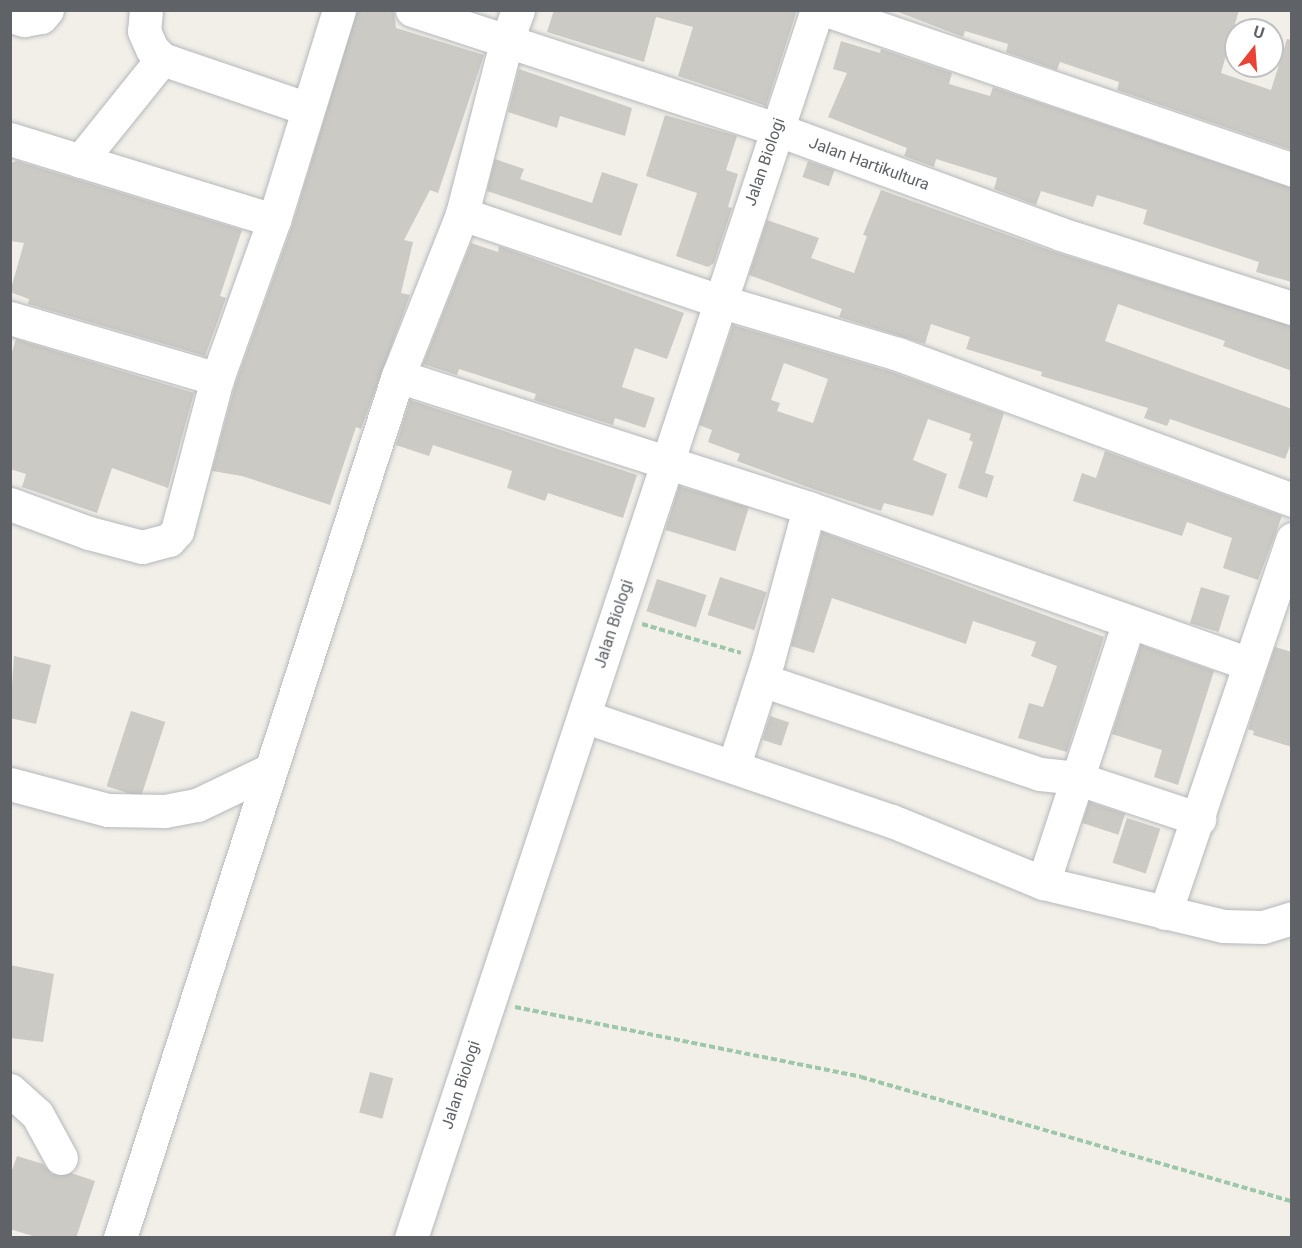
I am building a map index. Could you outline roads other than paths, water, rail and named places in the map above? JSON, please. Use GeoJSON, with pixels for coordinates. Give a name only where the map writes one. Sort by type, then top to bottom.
{"type":"FeatureCollection","features":[{"type":"Feature","properties":{"kind":"street"},"geometry":{"type":"LineString","coordinates":[[10,16],[24,20],[41,16],[47,10]]}},
{"type":"Feature","properties":{"kind":"street"},"geometry":{"type":"LineString","coordinates":[[146,10],[144,31],[152,49],[162,59],[308,109]]}},
{"type":"Feature","properties":{"kind":"street"},"geometry":{"type":"LineString","coordinates":[[10,504],[118,542],[142,547],[169,540],[177,531],[217,379],[274,220],[339,10]]}},
{"type":"Feature","properties":{"kind":"street","name":"Jalan Hartikultura"},"geometry":{"type":"LineString","coordinates":[[412,10],[506,43],[776,129],[1060,234],[1292,308]]}},
{"type":"Feature","properties":{"kind":"street"},"geometry":{"type":"LineString","coordinates":[[120,1238],[398,376],[462,214],[506,43],[518,10]]}},
{"type":"Feature","properties":{"kind":"street","name":"Jalan Biologi"},"geometry":{"type":"LineString","coordinates":[[411,1238],[488,1002],[586,717],[616,617],[719,301],[817,10]]}},
{"type":"Feature","properties":{"kind":"street"},"geometry":{"type":"LineString","coordinates":[[826,10],[1292,170]]}},
{"type":"Feature","properties":{"kind":"street"},"geometry":{"type":"LineString","coordinates":[[80,160],[162,59]]}},
{"type":"Feature","properties":{"kind":"street"},"geometry":{"type":"LineString","coordinates":[[10,139],[274,220]]}},
{"type":"Feature","properties":{"kind":"street"},"geometry":{"type":"LineString","coordinates":[[462,214],[719,301],[898,354],[1292,500]]}},
{"type":"Feature","properties":{"kind":"street"},"geometry":{"type":"LineString","coordinates":[[10,318],[217,379]]}},
{"type":"Feature","properties":{"kind":"street"},"geometry":{"type":"LineString","coordinates":[[398,376],[809,508],[1247,663]]}},
{"type":"Feature","properties":{"kind":"street"},"geometry":{"type":"LineString","coordinates":[[734,765],[765,670],[809,508]]}},
{"type":"Feature","properties":{"kind":"street"},"geometry":{"type":"LineString","coordinates":[[1165,914],[1199,819],[1247,663],[1292,539]]}},
{"type":"Feature","properties":{"kind":"street"},"geometry":{"type":"LineString","coordinates":[[1043,883],[1129,622]]}},
{"type":"Feature","properties":{"kind":"street"},"geometry":{"type":"LineString","coordinates":[[765,670],[1040,774],[1076,778],[1199,819]]}},
{"type":"Feature","properties":{"kind":"street"},"geometry":{"type":"LineString","coordinates":[[586,717],[734,765],[892,821],[1043,883],[1165,914],[1223,926],[1263,927],[1292,918]]}},
{"type":"Feature","properties":{"kind":"street"},"geometry":{"type":"LineString","coordinates":[[10,784],[100,808],[165,811],[196,805],[270,770]]}},
{"type":"Feature","properties":{"kind":"street"},"geometry":{"type":"LineString","coordinates":[[10,1090],[37,1114],[61,1158]]}}]}
